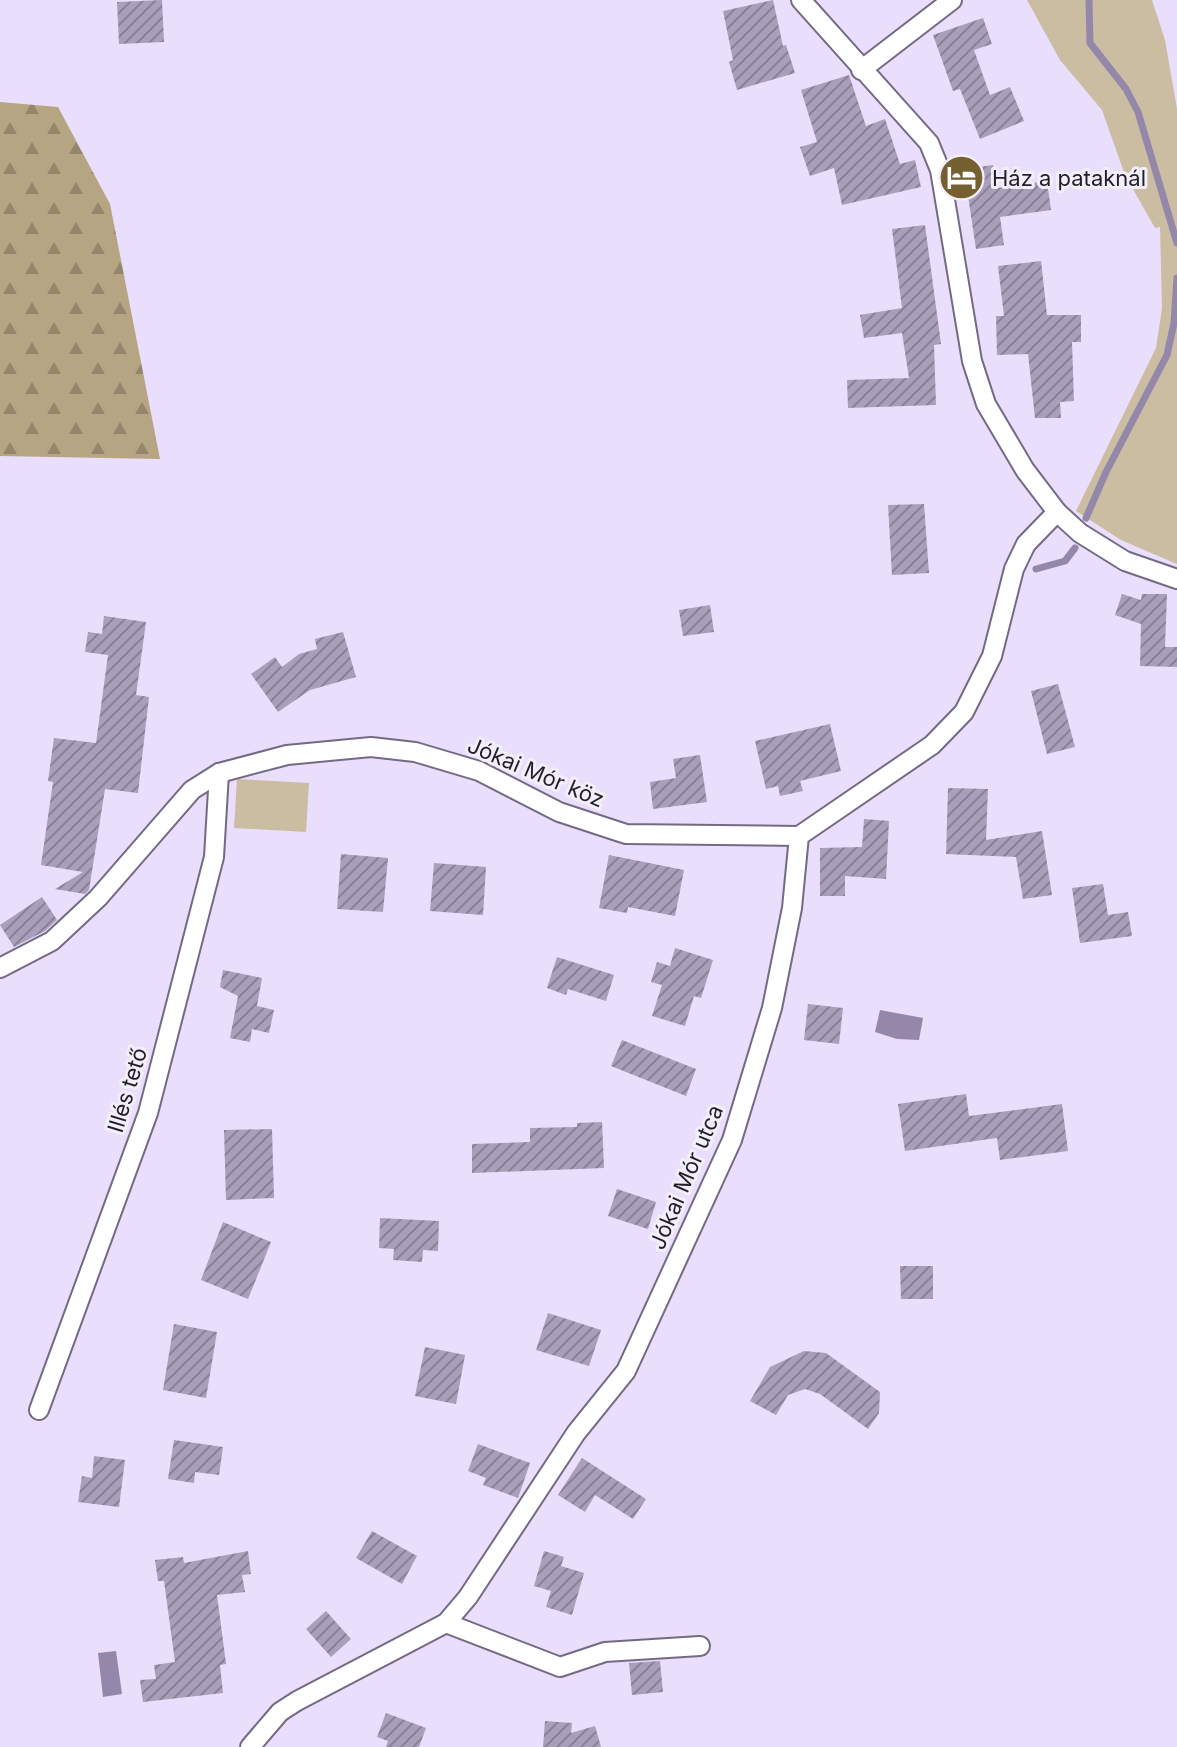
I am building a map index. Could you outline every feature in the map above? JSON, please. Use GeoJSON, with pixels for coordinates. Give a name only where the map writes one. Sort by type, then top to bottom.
{"type":"FeatureCollection","features":[{"type":"Feature","properties":{"kind":"street"},"geometry":{"type":"LineString","coordinates":[[801,0],[861,70],[912,119],[929,143],[940,170],[972,361],[986,404],[1025,470],[1057,512],[1098,547],[1177,579]]}},
{"type":"Feature","properties":{"kind":"street"},"geometry":{"type":"LineString","coordinates":[[861,70],[952,0]]}},
{"type":"Feature","properties":{"kind":"street"},"geometry":{"type":"LineString","coordinates":[[799,836],[932,745],[964,712],[992,656],[1014,569],[1026,544],[1057,512]]}},
{"type":"Feature","properties":{"kind":"street","name":"Jókai Mór köz"},"geometry":{"type":"LineString","coordinates":[[0,968],[52,941],[98,898],[192,790],[219,773],[287,755],[371,747],[415,752],[479,771],[559,812],[626,834],[799,836]]}},
{"type":"Feature","properties":{"kind":"street","name":"Illés tető"},"geometry":{"type":"LineString","coordinates":[[39,1410],[148,1113],[214,857],[219,773]]}},
{"type":"Feature","properties":{"kind":"street","name":"Jókai Mór utca"},"geometry":{"type":"LineString","coordinates":[[250,1747],[280,1712],[297,1701],[446,1623],[468,1597],[576,1433],[626,1371],[732,1140],[768,1023],[792,908],[799,836]]}},
{"type":"Feature","properties":{"kind":"street"},"geometry":{"type":"LineString","coordinates":[[446,1623],[560,1667],[605,1652],[700,1646]]}},
{"type":"Feature","properties":{"kind":"green space"},"geometry":{"type":"Polygon","coordinates":[[[0,102],[58,107],[110,204],[160,459],[0,456],[0,102]]]}},
{"type":"Feature","properties":{"kind":"shaded area"},"geometry":{"type":"Polygon","coordinates":[[[1027,0],[1152,0],[1165,40],[1177,109],[1177,564],[1121,540],[1076,511],[1156,348],[1162,308],[1160,227],[1155,228],[1125,175],[1102,110],[1060,60],[1027,0]]]}},
{"type":"Feature","properties":{"kind":"shaded area"},"geometry":{"type":"Polygon","coordinates":[[[237,779],[309,783],[306,832],[234,828],[237,779]]]}},
{"type":"Feature","properties":{"kind":"shaded area"},"geometry":{"type":"Polygon","coordinates":[[[880,1010],[923,1018],[919,1040],[897,1039],[875,1032],[880,1010]]]}},
{"type":"Feature","properties":{"kind":"shaded area"},"geometry":{"type":"Polygon","coordinates":[[[116,1651],[122,1694],[103,1697],[98,1653],[116,1651]]]}},
{"type":"Feature","properties":{"kind":"building"},"geometry":{"type":"Polygon","coordinates":[[[162,0],[164,42],[119,44],[117,2],[162,0]]]}},
{"type":"Feature","properties":{"kind":"building"},"geometry":{"type":"Polygon","coordinates":[[[773,0],[783,46],[786,45],[795,73],[737,90],[729,62],[733,60],[723,11],[773,0]]]}},
{"type":"Feature","properties":{"kind":"building"},"geometry":{"type":"Polygon","coordinates":[[[983,18],[992,44],[974,50],[990,95],[1010,87],[1024,121],[980,139],[960,89],[953,91],[933,35],[983,18]]]}},
{"type":"Feature","properties":{"kind":"building"},"geometry":{"type":"Polygon","coordinates":[[[849,75],[866,126],[885,119],[900,164],[915,160],[921,187],[842,205],[834,168],[810,176],[800,147],[817,142],[801,90],[849,75]]]}},
{"type":"Feature","properties":{"kind":"building"},"geometry":{"type":"Polygon","coordinates":[[[993,165],[996,188],[1047,181],[1051,210],[1000,217],[1004,245],[976,249],[964,169],[993,165]]]}},
{"type":"Feature","properties":{"kind":"building"},"geometry":{"type":"Polygon","coordinates":[[[925,225],[941,344],[934,345],[936,405],[848,408],[847,380],[909,378],[902,333],[864,338],[860,315],[902,308],[892,229],[925,225]]]}},
{"type":"Feature","properties":{"kind":"building"},"geometry":{"type":"Polygon","coordinates":[[[1041,261],[1047,315],[1081,315],[1081,342],[1072,342],[1074,401],[1060,402],[1061,418],[1035,418],[1028,354],[997,355],[996,316],[1004,316],[998,266],[1041,261]]]}},
{"type":"Feature","properties":{"kind":"building"},"geometry":{"type":"Polygon","coordinates":[[[924,504],[929,573],[892,575],[888,505],[924,504]]]}},
{"type":"Feature","properties":{"kind":"building"},"geometry":{"type":"Polygon","coordinates":[[[1122,594],[1141,600],[1142,594],[1167,594],[1165,647],[1177,647],[1177,667],[1140,666],[1141,624],[1115,615],[1122,594]]]}},
{"type":"Feature","properties":{"kind":"building"},"geometry":{"type":"Polygon","coordinates":[[[710,605],[714,632],[683,636],[679,610],[710,605]]]}},
{"type":"Feature","properties":{"kind":"building"},"geometry":{"type":"Polygon","coordinates":[[[104,616],[146,622],[136,695],[149,697],[138,793],[105,789],[89,890],[85,894],[55,889],[83,872],[41,865],[53,782],[48,781],[54,738],[96,743],[108,655],[85,652],[88,632],[102,634],[104,616]]]}},
{"type":"Feature","properties":{"kind":"building"},"geometry":{"type":"Polygon","coordinates":[[[343,632],[356,677],[310,690],[278,712],[251,674],[275,657],[282,667],[299,654],[317,649],[315,639],[343,632]]]}},
{"type":"Feature","properties":{"kind":"building"},"geometry":{"type":"Polygon","coordinates":[[[1058,684],[1075,747],[1047,754],[1031,691],[1058,684]]]}},
{"type":"Feature","properties":{"kind":"building"},"geometry":{"type":"Polygon","coordinates":[[[830,724],[841,771],[800,781],[803,791],[780,796],[778,786],[766,789],[755,741],[830,724]]]}},
{"type":"Feature","properties":{"kind":"building"},"geometry":{"type":"Polygon","coordinates":[[[700,755],[707,802],[653,809],[650,782],[676,778],[673,759],[700,755]]]}},
{"type":"Feature","properties":{"kind":"building"},"geometry":{"type":"Polygon","coordinates":[[[948,788],[988,789],[986,840],[1042,831],[1052,895],[1023,899],[1016,857],[946,854],[948,788]]]}},
{"type":"Feature","properties":{"kind":"building"},"geometry":{"type":"Polygon","coordinates":[[[864,819],[889,821],[886,879],[845,876],[845,896],[820,896],[820,848],[862,847],[864,819]]]}},
{"type":"Feature","properties":{"kind":"building"},"geometry":{"type":"Polygon","coordinates":[[[341,854],[388,858],[383,912],[337,909],[341,854]]]}},
{"type":"Feature","properties":{"kind":"building"},"geometry":{"type":"Polygon","coordinates":[[[609,855],[684,870],[675,916],[628,907],[627,913],[599,908],[609,855]]]}},
{"type":"Feature","properties":{"kind":"building"},"geometry":{"type":"Polygon","coordinates":[[[434,863],[486,867],[483,915],[430,911],[434,863]]]}},
{"type":"Feature","properties":{"kind":"building"},"geometry":{"type":"Polygon","coordinates":[[[1103,884],[1108,915],[1128,912],[1132,936],[1080,943],[1072,888],[1103,884]]]}},
{"type":"Feature","properties":{"kind":"building"},"geometry":{"type":"Polygon","coordinates":[[[42,897],[57,920],[45,931],[14,947],[0,925],[42,897]]]}},
{"type":"Feature","properties":{"kind":"building"},"geometry":{"type":"Polygon","coordinates":[[[675,948],[713,960],[701,998],[694,996],[685,1026],[652,1016],[662,985],[651,982],[657,962],[670,966],[675,948]]]}},
{"type":"Feature","properties":{"kind":"building"},"geometry":{"type":"Polygon","coordinates":[[[557,957],[614,975],[606,1001],[568,989],[566,995],[547,988],[557,957]]]}},
{"type":"Feature","properties":{"kind":"building"},"geometry":{"type":"Polygon","coordinates":[[[223,970],[262,978],[257,1006],[274,1010],[269,1033],[252,1029],[250,1042],[230,1038],[238,996],[220,987],[223,970]]]}},
{"type":"Feature","properties":{"kind":"building"},"geometry":{"type":"Polygon","coordinates":[[[808,1004],[843,1008],[839,1044],[804,1040],[808,1004]]]}},
{"type":"Feature","properties":{"kind":"building"},"geometry":{"type":"Polygon","coordinates":[[[622,1040],[696,1069],[686,1096],[611,1066],[622,1040]]]}},
{"type":"Feature","properties":{"kind":"building"},"geometry":{"type":"Polygon","coordinates":[[[966,1094],[969,1116],[1062,1104],[1068,1151],[1000,1160],[997,1138],[905,1151],[898,1104],[966,1094]]]}},
{"type":"Feature","properties":{"kind":"building"},"geometry":{"type":"Polygon","coordinates":[[[602,1122],[604,1168],[472,1173],[472,1144],[530,1142],[530,1128],[577,1127],[577,1123],[602,1122]]]}},
{"type":"Feature","properties":{"kind":"building"},"geometry":{"type":"Polygon","coordinates":[[[272,1129],[274,1198],[226,1200],[224,1130],[272,1129]]]}},
{"type":"Feature","properties":{"kind":"building"},"geometry":{"type":"Polygon","coordinates":[[[617,1189],[656,1202],[648,1229],[608,1216],[617,1189]]]}},
{"type":"Feature","properties":{"kind":"building"},"geometry":{"type":"Polygon","coordinates":[[[380,1218],[439,1221],[438,1251],[423,1250],[422,1262],[393,1260],[394,1249],[379,1248],[380,1218]]]}},
{"type":"Feature","properties":{"kind":"building"},"geometry":{"type":"Polygon","coordinates":[[[223,1222],[271,1242],[248,1299],[201,1280],[223,1222]]]}},
{"type":"Feature","properties":{"kind":"building"},"geometry":{"type":"Polygon","coordinates":[[[900,1266],[933,1266],[933,1299],[901,1299],[900,1266]]]}},
{"type":"Feature","properties":{"kind":"building"},"geometry":{"type":"Polygon","coordinates":[[[548,1313],[601,1330],[589,1366],[536,1350],[548,1313]]]}},
{"type":"Feature","properties":{"kind":"building"},"geometry":{"type":"Polygon","coordinates":[[[174,1324],[217,1332],[206,1398],[163,1390],[174,1324]]]}},
{"type":"Feature","properties":{"kind":"building"},"geometry":{"type":"Polygon","coordinates":[[[425,1347],[465,1355],[456,1404],[415,1396],[425,1347]]]}},
{"type":"Feature","properties":{"kind":"building"},"geometry":{"type":"Polygon","coordinates":[[[804,1351],[826,1353],[880,1392],[879,1413],[868,1429],[820,1394],[805,1389],[788,1395],[776,1415],[750,1401],[770,1367],[804,1351]]]}},
{"type":"Feature","properties":{"kind":"building"},"geometry":{"type":"Polygon","coordinates":[[[174,1440],[223,1447],[219,1475],[195,1472],[194,1483],[168,1479],[174,1440]]]}},
{"type":"Feature","properties":{"kind":"building"},"geometry":{"type":"Polygon","coordinates":[[[478,1444],[530,1463],[518,1498],[483,1485],[486,1478],[468,1471],[478,1444]]]}},
{"type":"Feature","properties":{"kind":"building"},"geometry":{"type":"Polygon","coordinates":[[[94,1456],[125,1460],[119,1507],[78,1502],[82,1476],[92,1478],[94,1456]]]}},
{"type":"Feature","properties":{"kind":"building"},"geometry":{"type":"Polygon","coordinates":[[[582,1458],[646,1499],[633,1519],[595,1495],[585,1512],[558,1495],[582,1458]]]}},
{"type":"Feature","properties":{"kind":"building"},"geometry":{"type":"Polygon","coordinates":[[[372,1531],[417,1556],[402,1584],[356,1558],[372,1531]]]}},
{"type":"Feature","properties":{"kind":"building"},"geometry":{"type":"Polygon","coordinates":[[[248,1551],[251,1574],[242,1575],[245,1592],[217,1595],[226,1664],[220,1665],[223,1693],[143,1702],[140,1680],[156,1679],[154,1665],[175,1662],[164,1581],[158,1581],[155,1560],[183,1557],[184,1563],[248,1551]]]}},
{"type":"Feature","properties":{"kind":"building"},"geometry":{"type":"Polygon","coordinates":[[[544,1551],[564,1557],[561,1566],[584,1573],[572,1615],[546,1607],[551,1591],[534,1586],[544,1551]]]}},
{"type":"Feature","properties":{"kind":"building"},"geometry":{"type":"Polygon","coordinates":[[[326,1611],[351,1639],[331,1657],[306,1629],[326,1611]]]}},
{"type":"Feature","properties":{"kind":"building"},"geometry":{"type":"Polygon","coordinates":[[[660,1661],[663,1692],[632,1695],[629,1663],[660,1661]]]}},
{"type":"Feature","properties":{"kind":"building"},"geometry":{"type":"Polygon","coordinates":[[[386,1713],[426,1728],[419,1747],[386,1747],[388,1741],[377,1737],[386,1713]]]}},
{"type":"Feature","properties":{"kind":"building"},"geometry":{"type":"Polygon","coordinates":[[[545,1721],[572,1723],[571,1733],[595,1726],[601,1747],[543,1747],[545,1721]]]}},
{"type":"Feature","properties":{"kind":"waterway"},"geometry":{"type":"LineString","coordinates":[[1089,0],[1090,43],[1126,89],[1138,112],[1177,243]]}},
{"type":"Feature","properties":{"kind":"waterway"},"geometry":{"type":"LineString","coordinates":[[1086,518],[1106,472],[1167,355],[1174,323],[1177,278]]}},
{"type":"Feature","properties":{"kind":"waterway"},"geometry":{"type":"LineString","coordinates":[[1036,569],[1065,561],[1075,548]]}},
{"type":"Feature","properties":{"kind":"place","name":"Ház a pataknál"},"geometry":{"type":"Point","coordinates":[961,178]}}]}
